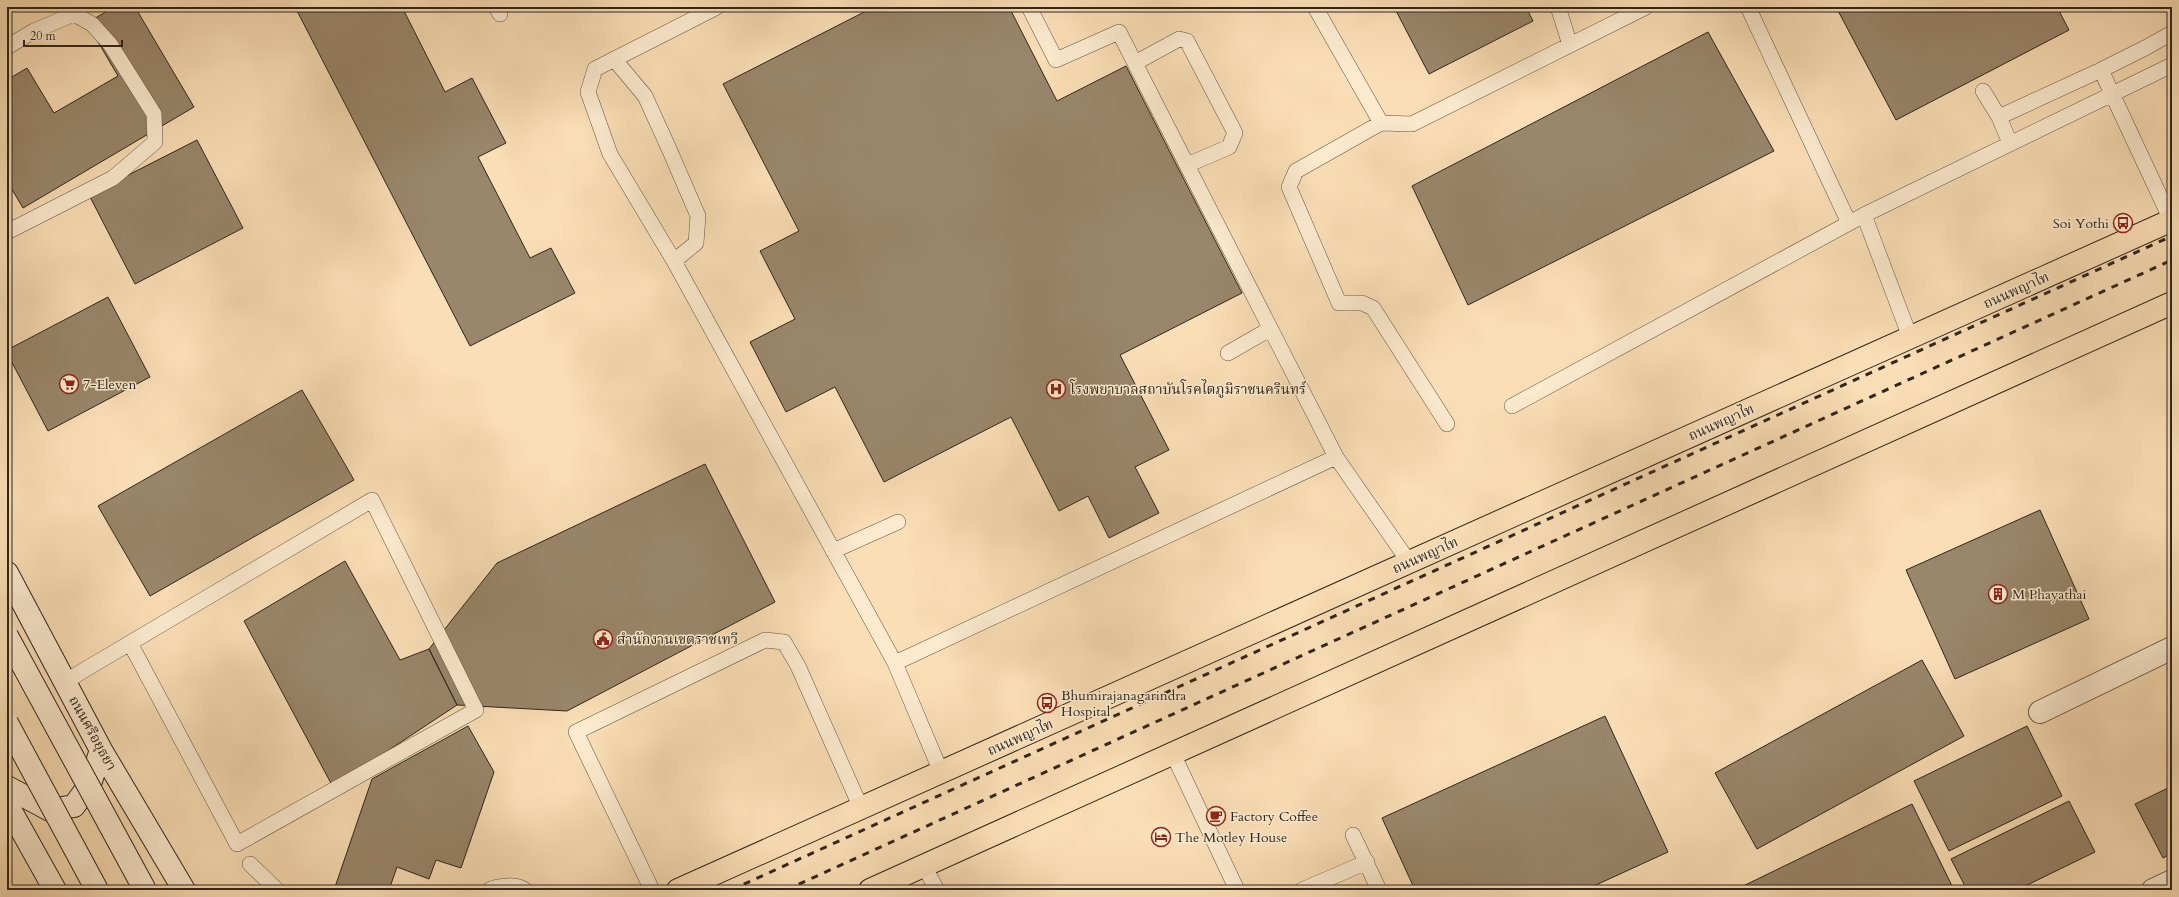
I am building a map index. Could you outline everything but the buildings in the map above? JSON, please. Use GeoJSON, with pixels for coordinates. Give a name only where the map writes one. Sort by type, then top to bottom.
{"type":"FeatureCollection","features":[{"type":"Feature","properties":{"kind":"main road","name":"ถนนพญาไท"},"geometry":{"type":"LineString","coordinates":[[678,890],[2172,220]]}},
{"type":"Feature","properties":{"kind":"main road"},"geometry":{"type":"LineString","coordinates":[[870,890],[2172,303]]}},
{"type":"Feature","properties":{"kind":"main road","name":"ถนนศรีอยุธยา"},"geometry":{"type":"LineString","coordinates":[[7,573],[101,750],[184,890]]}},
{"type":"Feature","properties":{"kind":"main road","name":"ถนนศรีอยุธยา"},"geometry":{"type":"LineString","coordinates":[[7,636],[145,890]]}},
{"type":"Feature","properties":{"kind":"main road"},"geometry":{"type":"LineString","coordinates":[[2040,712],[2172,648]]}},
{"type":"Feature","properties":{"kind":"main road"},"geometry":{"type":"LineString","coordinates":[[7,723],[97,890]]}},
{"type":"Feature","properties":{"kind":"main road"},"geometry":{"type":"LineString","coordinates":[[7,787],[50,810],[74,806],[90,784],[101,750]]}},
{"type":"Feature","properties":{"kind":"main road"},"geometry":{"type":"LineString","coordinates":[[8,808],[55,890]]}},
{"type":"Feature","properties":{"kind":"main road"},"geometry":{"type":"LineString","coordinates":[[2153,890],[2172,881]]}},
{"type":"Feature","properties":{"kind":"lane"},"geometry":{"type":"LineString","coordinates":[[717,7],[595,69],[588,92],[610,154],[674,261],[895,663],[941,772]]}},
{"type":"Feature","properties":{"kind":"lane"},"geometry":{"type":"LineString","coordinates":[[1029,7],[1056,60],[1119,32],[1336,457],[1409,562]]}},
{"type":"Feature","properties":{"kind":"lane"},"geometry":{"type":"LineString","coordinates":[[1315,7],[1381,123]]}},
{"type":"Feature","properties":{"kind":"lane"},"geometry":{"type":"LineString","coordinates":[[1558,7],[1570,45]]}},
{"type":"Feature","properties":{"kind":"lane"},"geometry":{"type":"LineString","coordinates":[[1447,424],[1373,308],[1362,303],[1339,303],[1289,187],[1296,171],[1381,123],[1412,124],[1646,7]]}},
{"type":"Feature","properties":{"kind":"lane"},"geometry":{"type":"LineString","coordinates":[[1748,7],[1849,223]]}},
{"type":"Feature","properties":{"kind":"lane"},"geometry":{"type":"LineString","coordinates":[[7,48],[34,30],[74,14],[92,24],[110,44],[154,114],[154,142],[113,178],[7,232]]}},
{"type":"Feature","properties":{"kind":"lane"},"geometry":{"type":"LineString","coordinates":[[1999,117],[2101,70],[2172,33]]}},
{"type":"Feature","properties":{"kind":"lane"},"geometry":{"type":"LineString","coordinates":[[1135,63],[1179,39],[1187,41],[1235,133],[1229,147],[1187,165]]}},
{"type":"Feature","properties":{"kind":"lane"},"geometry":{"type":"LineString","coordinates":[[614,59],[645,96],[698,216],[696,244],[674,261]]}},
{"type":"Feature","properties":{"kind":"lane"},"geometry":{"type":"LineString","coordinates":[[1512,406],[1864,215],[2172,65]]}},
{"type":"Feature","properties":{"kind":"lane"},"geometry":{"type":"LineString","coordinates":[[2101,70],[2111,94],[2172,220]]}},
{"type":"Feature","properties":{"kind":"lane"},"geometry":{"type":"LineString","coordinates":[[1983,91],[1999,117],[2010,143]]}},
{"type":"Feature","properties":{"kind":"lane"},"geometry":{"type":"LineString","coordinates":[[1864,215],[1910,337]]}},
{"type":"Feature","properties":{"kind":"lane"},"geometry":{"type":"LineString","coordinates":[[1228,353],[1270,329]]}},
{"type":"Feature","properties":{"kind":"lane"},"geometry":{"type":"LineString","coordinates":[[895,663],[1336,457]]}},
{"type":"Feature","properties":{"kind":"lane"},"geometry":{"type":"LineString","coordinates":[[65,682],[130,643],[372,500],[476,710],[237,844],[130,643]]}},
{"type":"Feature","properties":{"kind":"lane"},"geometry":{"type":"LineString","coordinates":[[833,550],[898,522]]}},
{"type":"Feature","properties":{"kind":"lane"},"geometry":{"type":"LineString","coordinates":[[652,890],[576,732],[765,640],[784,642],[798,666],[861,808]]}},
{"type":"Feature","properties":{"kind":"lane"},"geometry":{"type":"LineString","coordinates":[[1173,754],[1237,890]]}},
{"type":"Feature","properties":{"kind":"lane"},"geometry":{"type":"LineString","coordinates":[[1353,835],[1379,890]]}},
{"type":"Feature","properties":{"kind":"lane"},"geometry":{"type":"LineString","coordinates":[[1302,890],[1366,862]]}},
{"type":"Feature","properties":{"kind":"lane"},"geometry":{"type":"LineString","coordinates":[[250,864],[277,890]]}},
{"type":"Feature","properties":{"kind":"lane"},"geometry":{"type":"LineString","coordinates":[[924,866],[936,890]]}},
{"type":"Feature","properties":{"kind":"lane"},"geometry":{"type":"LineString","coordinates":[[489,890],[494,888],[518,886],[525,890]]}},
{"type":"Feature","properties":{"kind":"railway"},"geometry":{"type":"LineString","coordinates":[[731,890],[2172,236]]}},
{"type":"Feature","properties":{"kind":"railway"},"geometry":{"type":"LineString","coordinates":[[786,890],[2172,260]]}},
{"type":"Feature","properties":{"kind":"place","name":"Soi Yothi"},"geometry":{"type":"Point","coordinates":[2123,223]}},
{"type":"Feature","properties":{"kind":"place","name":"7-Eleven"},"geometry":{"type":"Point","coordinates":[69,384]}},
{"type":"Feature","properties":{"kind":"place","name":"โรงพยาบาลสถาบันโรคไตภูมิราชนครินทร์"},"geometry":{"type":"Point","coordinates":[1056,389]}},
{"type":"Feature","properties":{"kind":"place","name":"M Phayathai"},"geometry":{"type":"Point","coordinates":[1998,594]}},
{"type":"Feature","properties":{"kind":"place","name":"สำนักงานเขตราชเทวี"},"geometry":{"type":"Point","coordinates":[603,639]}},
{"type":"Feature","properties":{"kind":"place","name":"Bhumirajanagarindra Hospital"},"geometry":{"type":"Point","coordinates":[1047,703]}},
{"type":"Feature","properties":{"kind":"place","name":"Factory Coffee"},"geometry":{"type":"Point","coordinates":[1216,816]}},
{"type":"Feature","properties":{"kind":"place","name":"The Motley House"},"geometry":{"type":"Point","coordinates":[1161,837]}}]}
